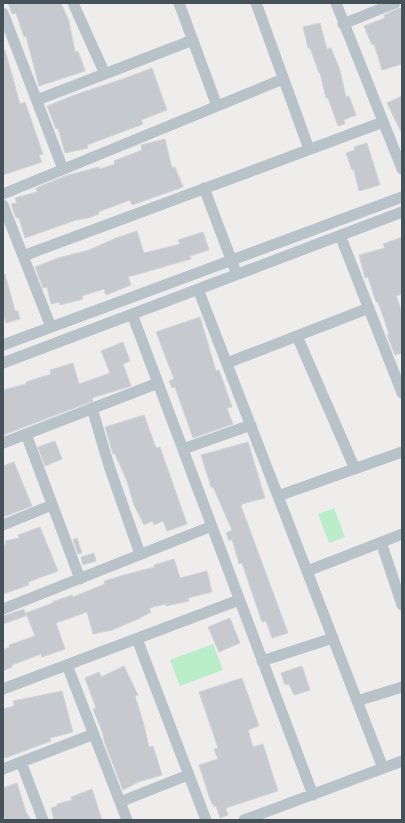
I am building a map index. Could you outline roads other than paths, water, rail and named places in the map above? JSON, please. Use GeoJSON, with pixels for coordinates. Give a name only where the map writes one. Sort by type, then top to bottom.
{"type":"FeatureCollection","features":[{"type":"Feature","properties":{"kind":"street"},"geometry":{"type":"LineString","coordinates":[[73,3],[105,74]]}},
{"type":"Feature","properties":{"kind":"street"},"geometry":{"type":"LineString","coordinates":[[179,3],[217,106]]}},
{"type":"Feature","properties":{"kind":"street"},"geometry":{"type":"LineString","coordinates":[[256,3],[309,149]]}},
{"type":"Feature","properties":{"kind":"street"},"geometry":{"type":"LineString","coordinates":[[336,3],[343,24],[402,169]]}},
{"type":"Feature","properties":{"kind":"street"},"geometry":{"type":"LineString","coordinates":[[343,24],[395,3]]}},
{"type":"Feature","properties":{"kind":"street"},"geometry":{"type":"LineString","coordinates":[[3,13],[63,169]]}},
{"type":"Feature","properties":{"kind":"street"},"geometry":{"type":"LineString","coordinates":[[37,100],[192,40]]}},
{"type":"Feature","properties":{"kind":"street"},"geometry":{"type":"LineString","coordinates":[[3,194],[283,78]]}},
{"type":"Feature","properties":{"kind":"street"},"geometry":{"type":"LineString","coordinates":[[23,256],[383,122]]}},
{"type":"Feature","properties":{"kind":"street"},"geometry":{"type":"LineString","coordinates":[[204,188],[236,275]]}},
{"type":"Feature","properties":{"kind":"street"},"geometry":{"type":"LineString","coordinates":[[3,345],[402,198]]}},
{"type":"Feature","properties":{"kind":"street"},"geometry":{"type":"LineString","coordinates":[[3,204],[50,327]]}},
{"type":"Feature","properties":{"kind":"street"},"geometry":{"type":"LineString","coordinates":[[3,363],[402,212]]}},
{"type":"Feature","properties":{"kind":"street"},"geometry":{"type":"LineString","coordinates":[[340,235],[369,308],[398,370],[402,393]]}},
{"type":"Feature","properties":{"kind":"street"},"geometry":{"type":"LineString","coordinates":[[198,289],[383,768]]}},
{"type":"Feature","properties":{"kind":"street"},"geometry":{"type":"LineString","coordinates":[[226,363],[369,308]]}},
{"type":"Feature","properties":{"kind":"street"},"geometry":{"type":"LineString","coordinates":[[132,314],[312,795]]}},
{"type":"Feature","properties":{"kind":"street"},"geometry":{"type":"LineString","coordinates":[[297,336],[355,469]]}},
{"type":"Feature","properties":{"kind":"street"},"geometry":{"type":"LineString","coordinates":[[3,443],[158,383]]}},
{"type":"Feature","properties":{"kind":"street"},"geometry":{"type":"LineString","coordinates":[[92,408],[109,466],[140,554]]}},
{"type":"Feature","properties":{"kind":"street"},"geometry":{"type":"LineString","coordinates":[[183,449],[251,425]]}},
{"type":"Feature","properties":{"kind":"street"},"geometry":{"type":"LineString","coordinates":[[26,434],[80,579]]}},
{"type":"Feature","properties":{"kind":"street"},"geometry":{"type":"LineString","coordinates":[[278,496],[402,452]]}},
{"type":"Feature","properties":{"kind":"street"},"geometry":{"type":"LineString","coordinates":[[3,525],[52,505]]}},
{"type":"Feature","properties":{"kind":"street"},"geometry":{"type":"LineString","coordinates":[[3,609],[212,526]]}},
{"type":"Feature","properties":{"kind":"street"},"geometry":{"type":"LineString","coordinates":[[307,571],[402,534]]}},
{"type":"Feature","properties":{"kind":"street"},"geometry":{"type":"LineString","coordinates":[[381,542],[402,605]]}},
{"type":"Feature","properties":{"kind":"street"},"geometry":{"type":"LineString","coordinates":[[3,689],[240,600]]}},
{"type":"Feature","properties":{"kind":"street"},"geometry":{"type":"LineString","coordinates":[[262,661],[333,638]]}},
{"type":"Feature","properties":{"kind":"street"},"geometry":{"type":"LineString","coordinates":[[137,639],[206,820]]}},
{"type":"Feature","properties":{"kind":"street"},"geometry":{"type":"LineString","coordinates":[[67,665],[127,820]]}},
{"type":"Feature","properties":{"kind":"street"},"geometry":{"type":"LineString","coordinates":[[357,701],[402,686]]}},
{"type":"Feature","properties":{"kind":"street"},"geometry":{"type":"LineString","coordinates":[[3,769],[94,734]]}},
{"type":"Feature","properties":{"kind":"street"},"geometry":{"type":"LineString","coordinates":[[244,820],[402,761]]}},
{"type":"Feature","properties":{"kind":"street"},"geometry":{"type":"LineString","coordinates":[[21,762],[43,820]]}},
{"type":"Feature","properties":{"kind":"street"},"geometry":{"type":"LineString","coordinates":[[120,802],[188,775]]}}]}
